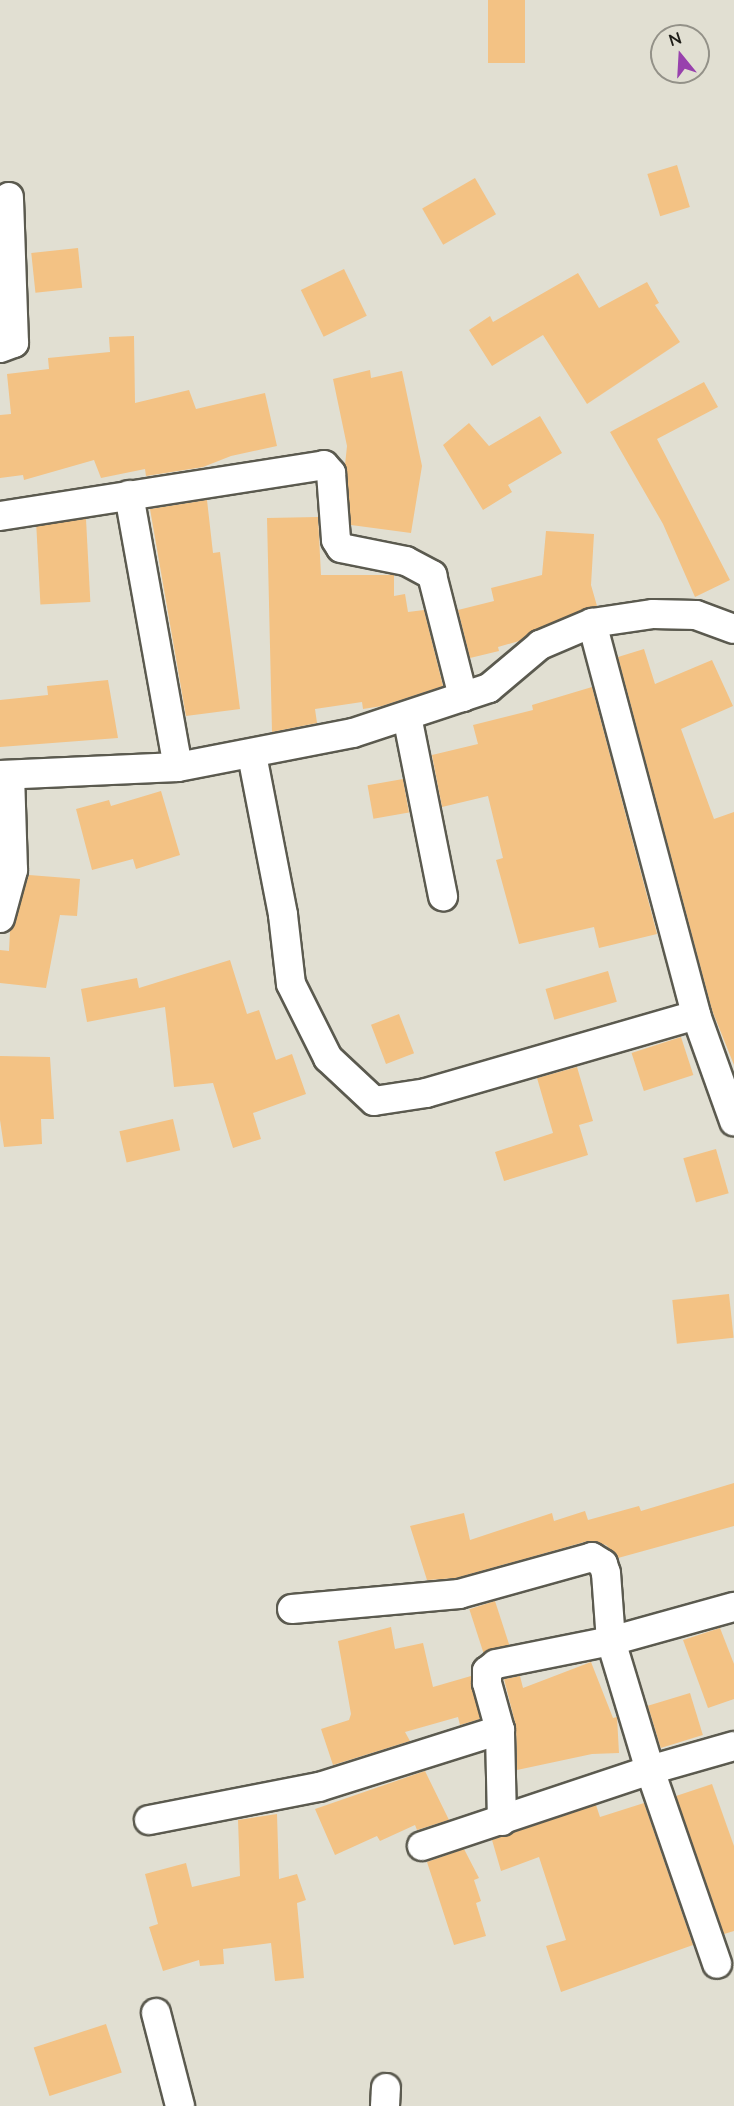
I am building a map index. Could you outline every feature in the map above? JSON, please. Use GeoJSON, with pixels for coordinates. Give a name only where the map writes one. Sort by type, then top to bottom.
{"type":"FeatureCollection","features":[{"type":"Feature","properties":{"kind":"street"},"geometry":{"type":"LineString","coordinates":[[0,348],[14,344],[9,197]]}},
{"type":"Feature","properties":{"kind":"street"},"geometry":{"type":"LineString","coordinates":[[0,516],[324,465],[332,473],[336,540],[341,548],[406,561],[432,575],[463,698]]}},
{"type":"Feature","properties":{"kind":"street"},"geometry":{"type":"LineString","coordinates":[[129,495],[178,767]]}},
{"type":"Feature","properties":{"kind":"street"},"geometry":{"type":"LineString","coordinates":[[0,918],[13,870],[5,775],[178,767],[252,755],[407,716],[463,698],[507,677],[540,645],[592,623],[653,615],[696,615],[734,627]]}},
{"type":"Feature","properties":{"kind":"street"},"geometry":{"type":"LineString","coordinates":[[592,623],[696,1015],[734,1121]]}},
{"type":"Feature","properties":{"kind":"street"},"geometry":{"type":"LineString","coordinates":[[407,716],[443,897]]}},
{"type":"Feature","properties":{"kind":"street"},"geometry":{"type":"LineString","coordinates":[[252,755],[283,915],[291,984],[328,1058],[374,1101],[426,1093],[696,1015]]}},
{"type":"Feature","properties":{"kind":"street"},"geometry":{"type":"LineString","coordinates":[[292,1609],[459,1593],[592,1557],[603,1564],[606,1573],[611,1641],[650,1770],[717,1964]]}},
{"type":"Feature","properties":{"kind":"street"},"geometry":{"type":"LineString","coordinates":[[502,1821],[500,1730],[487,1683],[487,1671],[496,1664],[611,1641],[734,1607]]}},
{"type":"Feature","properties":{"kind":"street"},"geometry":{"type":"LineString","coordinates":[[149,1820],[319,1787],[500,1730]]}},
{"type":"Feature","properties":{"kind":"street"},"geometry":{"type":"LineString","coordinates":[[422,1846],[650,1770],[734,1746]]}},
{"type":"Feature","properties":{"kind":"street"},"geometry":{"type":"LineString","coordinates":[[156,2013],[180,2106]]}},
{"type":"Feature","properties":{"kind":"building"},"geometry":{"type":"Polygon","coordinates":[[[488,0],[525,0],[525,63],[488,63],[488,0]]]}},
{"type":"Feature","properties":{"kind":"building"},"geometry":{"type":"Polygon","coordinates":[[[677,165],[690,207],[660,216],[647,174],[677,165]]]}},
{"type":"Feature","properties":{"kind":"building"},"geometry":{"type":"Polygon","coordinates":[[[475,178],[496,214],[443,245],[422,208],[475,178]]]}},
{"type":"Feature","properties":{"kind":"building"},"geometry":{"type":"Polygon","coordinates":[[[78,248],[82,288],[35,293],[31,253],[78,248]]]}},
{"type":"Feature","properties":{"kind":"building"},"geometry":{"type":"Polygon","coordinates":[[[344,269],[367,316],[324,337],[301,290],[344,269]]]}},
{"type":"Feature","properties":{"kind":"building"},"geometry":{"type":"Polygon","coordinates":[[[578,273],[599,308],[647,282],[659,303],[655,305],[680,342],[587,404],[543,335],[492,366],[469,330],[490,316],[493,322],[578,273]]]}},
{"type":"Feature","properties":{"kind":"building"},"geometry":{"type":"Polygon","coordinates":[[[134,336],[135,403],[189,390],[196,409],[265,393],[277,446],[231,456],[203,467],[146,476],[145,469],[101,478],[94,460],[24,480],[23,475],[0,478],[0,415],[11,414],[7,374],[49,369],[48,358],[110,352],[109,337],[134,336]]]}},
{"type":"Feature","properties":{"kind":"building"},"geometry":{"type":"Polygon","coordinates":[[[370,370],[371,378],[402,371],[422,466],[411,533],[351,525],[345,465],[347,446],[333,379],[370,370]]]}},
{"type":"Feature","properties":{"kind":"building"},"geometry":{"type":"Polygon","coordinates":[[[704,382],[718,407],[657,439],[730,580],[695,597],[663,524],[610,432],[704,382]]]}},
{"type":"Feature","properties":{"kind":"building"},"geometry":{"type":"Polygon","coordinates":[[[540,416],[562,453],[508,485],[512,492],[483,510],[443,445],[469,423],[489,446],[540,416]]]}},
{"type":"Feature","properties":{"kind":"building"},"geometry":{"type":"Polygon","coordinates":[[[207,500],[213,553],[220,552],[240,709],[186,716],[150,509],[207,500]]]}},
{"type":"Feature","properties":{"kind":"building"},"geometry":{"type":"Polygon","coordinates":[[[318,517],[321,575],[394,575],[394,596],[405,594],[408,612],[424,610],[443,686],[382,706],[363,709],[362,702],[315,709],[317,723],[272,732],[267,518],[318,517]]]}},
{"type":"Feature","properties":{"kind":"building"},"geometry":{"type":"Polygon","coordinates":[[[86,519],[90,602],[40,605],[36,522],[86,519]]]}},
{"type":"Feature","properties":{"kind":"building"},"geometry":{"type":"Polygon","coordinates":[[[546,531],[594,534],[591,585],[597,606],[534,630],[519,641],[498,647],[499,651],[470,658],[458,610],[494,601],[491,588],[542,575],[546,531]]]}},
{"type":"Feature","properties":{"kind":"building"},"geometry":{"type":"Polygon","coordinates":[[[644,649],[655,684],[712,660],[733,706],[681,729],[714,819],[734,812],[734,1065],[712,1010],[618,657],[644,649]]]}},
{"type":"Feature","properties":{"kind":"building"},"geometry":{"type":"Polygon","coordinates":[[[108,680],[118,738],[0,747],[0,700],[48,695],[47,686],[108,680]]]}},
{"type":"Feature","properties":{"kind":"building"},"geometry":{"type":"Polygon","coordinates":[[[592,687],[657,934],[599,948],[594,927],[519,944],[496,860],[503,858],[488,796],[442,807],[432,755],[478,744],[473,725],[533,710],[532,705],[592,687]]]}},
{"type":"Feature","properties":{"kind":"building"},"geometry":{"type":"Polygon","coordinates":[[[403,779],[409,812],[373,819],[368,785],[403,779]]]}},
{"type":"Feature","properties":{"kind":"building"},"geometry":{"type":"Polygon","coordinates":[[[161,791],[180,855],[136,869],[133,859],[92,870],[76,809],[109,800],[111,806],[161,791]]]}},
{"type":"Feature","properties":{"kind":"building"},"geometry":{"type":"Polygon","coordinates":[[[29,875],[80,879],[77,916],[60,915],[46,988],[0,983],[0,950],[9,951],[10,931],[29,875]]]}},
{"type":"Feature","properties":{"kind":"building"},"geometry":{"type":"Polygon","coordinates":[[[230,960],[247,1014],[259,1010],[276,1060],[292,1054],[306,1094],[253,1113],[261,1139],[233,1148],[213,1083],[174,1087],[165,1007],[87,1022],[81,989],[137,978],[139,988],[230,960]]]}},
{"type":"Feature","properties":{"kind":"building"},"geometry":{"type":"Polygon","coordinates":[[[608,971],[617,1002],[554,1020],[546,989],[608,971]]]}},
{"type":"Feature","properties":{"kind":"building"},"geometry":{"type":"Polygon","coordinates":[[[399,1014],[414,1053],[386,1064],[371,1025],[399,1014]]]}},
{"type":"Feature","properties":{"kind":"building"},"geometry":{"type":"Polygon","coordinates":[[[681,1037],[693,1075],[644,1091],[632,1053],[681,1037]]]}},
{"type":"Feature","properties":{"kind":"building"},"geometry":{"type":"Polygon","coordinates":[[[0,1056],[50,1057],[54,1119],[41,1119],[42,1144],[4,1147],[0,1120],[0,1056]]]}},
{"type":"Feature","properties":{"kind":"building"},"geometry":{"type":"Polygon","coordinates":[[[577,1067],[593,1121],[579,1125],[588,1155],[504,1181],[495,1152],[553,1133],[537,1078],[577,1067]]]}},
{"type":"Feature","properties":{"kind":"building"},"geometry":{"type":"Polygon","coordinates":[[[173,1119],[180,1150],[127,1163],[119,1131],[173,1119]]]}},
{"type":"Feature","properties":{"kind":"building"},"geometry":{"type":"Polygon","coordinates":[[[716,1149],[729,1193],[696,1203],[683,1158],[716,1149]]]}},
{"type":"Feature","properties":{"kind":"building"},"geometry":{"type":"Polygon","coordinates":[[[729,1294],[734,1338],[677,1344],[672,1300],[729,1294]]]}},
{"type":"Feature","properties":{"kind":"building"},"geometry":{"type":"Polygon","coordinates":[[[734,1483],[734,1526],[618,1558],[606,1545],[588,1541],[456,1578],[427,1580],[410,1526],[464,1513],[470,1540],[552,1513],[554,1521],[585,1511],[588,1520],[639,1506],[641,1511],[734,1483]]]}},
{"type":"Feature","properties":{"kind":"building"},"geometry":{"type":"Polygon","coordinates":[[[495,1601],[509,1645],[484,1653],[469,1609],[495,1601]]]}},
{"type":"Feature","properties":{"kind":"building"},"geometry":{"type":"Polygon","coordinates":[[[391,1627],[395,1649],[423,1643],[433,1687],[471,1676],[480,1719],[460,1725],[458,1717],[405,1732],[410,1741],[333,1765],[321,1729],[349,1720],[351,1714],[338,1641],[391,1627]]]}},
{"type":"Feature","properties":{"kind":"building"},"geometry":{"type":"Polygon","coordinates":[[[720,1628],[734,1664],[734,1699],[708,1708],[683,1640],[720,1628]]]}},
{"type":"Feature","properties":{"kind":"building"},"geometry":{"type":"Polygon","coordinates":[[[591,1662],[613,1718],[617,1717],[619,1753],[592,1754],[517,1770],[516,1726],[504,1679],[520,1676],[523,1688],[591,1662]]]}},
{"type":"Feature","properties":{"kind":"building"},"geometry":{"type":"Polygon","coordinates":[[[690,1693],[703,1735],[661,1748],[648,1706],[690,1693]]]}},
{"type":"Feature","properties":{"kind":"building"},"geometry":{"type":"Polygon","coordinates":[[[425,1771],[449,1820],[417,1830],[415,1825],[380,1841],[377,1836],[335,1855],[315,1809],[425,1771]]]}},
{"type":"Feature","properties":{"kind":"building"},"geometry":{"type":"Polygon","coordinates":[[[712,1784],[734,1846],[734,1931],[724,1934],[676,1796],[712,1784]]]}},
{"type":"Feature","properties":{"kind":"building"},"geometry":{"type":"Polygon","coordinates":[[[644,1803],[693,1945],[561,1992],[546,1946],[566,1940],[539,1857],[501,1871],[492,1840],[596,1805],[600,1817],[644,1803]]]}},
{"type":"Feature","properties":{"kind":"building"},"geometry":{"type":"Polygon","coordinates":[[[277,1814],[279,1879],[297,1874],[306,1900],[297,1903],[304,1978],[275,1981],[271,1943],[223,1949],[224,1964],[200,1966],[199,1960],[163,1971],[149,1927],[158,1924],[145,1874],[186,1863],[192,1887],[240,1876],[238,1820],[277,1814]]]}},
{"type":"Feature","properties":{"kind":"building"},"geometry":{"type":"Polygon","coordinates":[[[464,1849],[479,1878],[474,1880],[481,1901],[476,1903],[486,1936],[454,1945],[427,1862],[464,1849]]]}},
{"type":"Feature","properties":{"kind":"building"},"geometry":{"type":"Polygon","coordinates":[[[106,2024],[122,2073],[49,2096],[34,2047],[106,2024]]]}}]}
